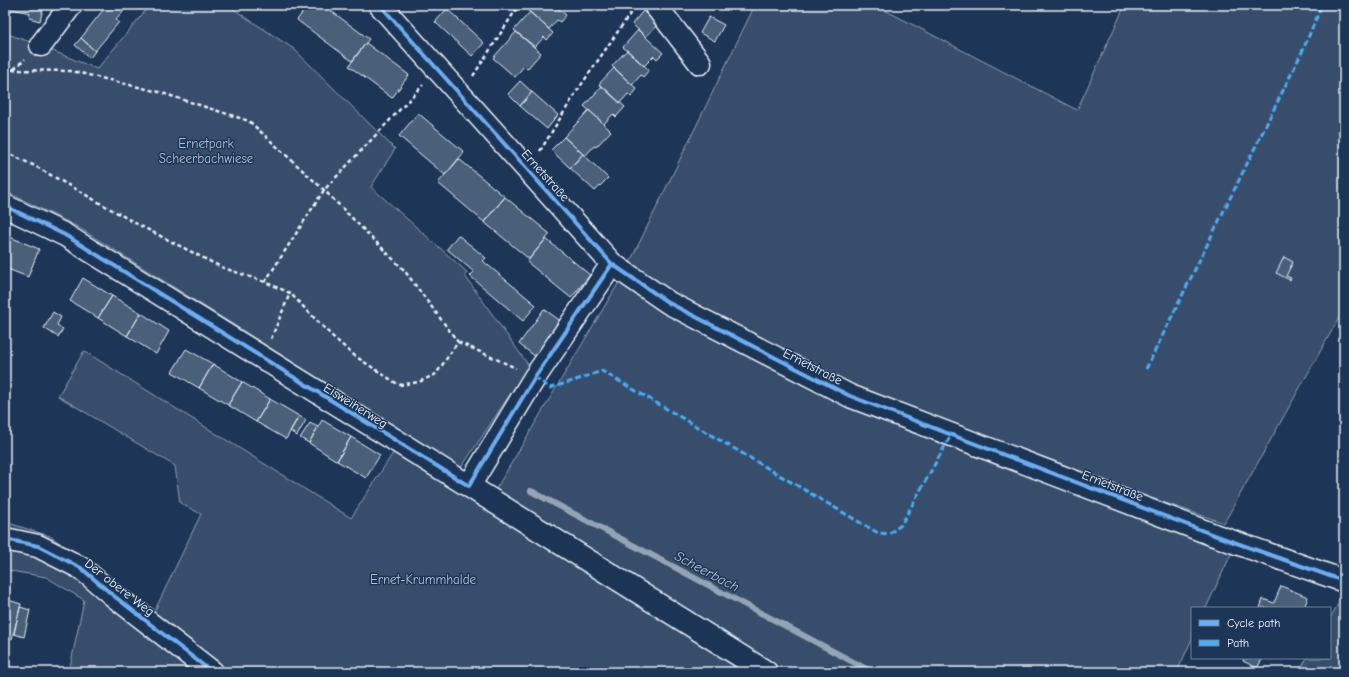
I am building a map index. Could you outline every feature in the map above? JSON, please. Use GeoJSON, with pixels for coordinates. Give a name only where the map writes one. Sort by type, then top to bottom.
{"type":"FeatureCollection","features":[{"type":"Feature","properties":{"kind":"street"},"geometry":{"type":"LineString","coordinates":[[41,45],[71,5]]}},
{"type":"Feature","properties":{"kind":"street","name":"Ernetstraße"},"geometry":{"type":"LineString","coordinates":[[380,5],[612,264],[669,303],[850,396],[1214,535],[1344,581]]}},
{"type":"Feature","properties":{"kind":"street"},"geometry":{"type":"LineString","coordinates":[[656,5],[700,63]]}},
{"type":"Feature","properties":{"kind":"street","name":"Eisweiherweg"},"geometry":{"type":"LineString","coordinates":[[5,206],[65,235],[766,672]]}},
{"type":"Feature","properties":{"kind":"street"},"geometry":{"type":"LineString","coordinates":[[469,486],[535,377],[612,264]]}},
{"type":"Feature","properties":{"kind":"street","name":"Der obere Weg"},"geometry":{"type":"LineString","coordinates":[[5,539],[38,546],[81,568],[114,596],[212,672]]}},
{"type":"Feature","properties":{"kind":"path"},"geometry":{"type":"LineString","coordinates":[[460,95],[519,5]]}},
{"type":"Feature","properties":{"kind":"path"},"geometry":{"type":"LineString","coordinates":[[528,170],[577,91],[636,5]]}},
{"type":"Feature","properties":{"kind":"path"},"geometry":{"type":"LineString","coordinates":[[5,67],[14,70],[72,71],[159,92],[249,121],[324,190],[404,270],[458,342],[535,377]]}},
{"type":"Feature","properties":{"kind":"path"},"geometry":{"type":"LineString","coordinates":[[5,76],[14,70]]}},
{"type":"Feature","properties":{"kind":"path"},"geometry":{"type":"LineString","coordinates":[[265,282],[324,190],[438,70]]}},
{"type":"Feature","properties":{"kind":"path"},"geometry":{"type":"LineString","coordinates":[[5,152],[33,165],[137,224],[221,267],[265,282],[290,293],[333,337],[355,356],[400,385],[420,382],[436,374],[458,342]]}},
{"type":"Feature","properties":{"kind":"path"},"geometry":{"type":"LineString","coordinates":[[263,359],[290,293]]}},
{"type":"Feature","properties":{"kind":"green space","name":"Ernetpark Scheerbachwiese"},"geometry":{"type":"Polygon","coordinates":[[[150,5],[227,5],[294,49],[395,149],[371,187],[467,272],[465,276],[529,366],[461,468],[78,227],[5,191],[5,33],[97,69],[150,5]]]}},
{"type":"Feature","properties":{"kind":"green space"},"geometry":{"type":"Polygon","coordinates":[[[755,5],[875,5],[1077,110],[1125,5],[1344,5],[1344,309],[1224,523],[947,428],[785,353],[671,296],[630,262],[755,5]]]}},
{"type":"Feature","properties":{"kind":"green space","name":"Ernet-Krummhalde"},"geometry":{"type":"Polygon","coordinates":[[[619,282],[667,315],[846,403],[1232,552],[1206,607],[1191,607],[1191,641],[1177,672],[69,672],[84,600],[46,577],[5,570],[5,522],[50,536],[155,610],[201,514],[180,503],[175,466],[58,396],[84,351],[351,518],[393,453],[483,506],[496,489],[619,282]]]}},
{"type":"Feature","properties":{"kind":"green space"},"geometry":{"type":"Polygon","coordinates":[[[1344,594],[1344,672],[1299,672],[1306,659],[1331,659],[1331,616],[1344,594]]]}},
{"type":"Feature","properties":{"kind":"building"},"geometry":{"type":"Polygon","coordinates":[[[5,5],[44,5],[40,21],[29,18],[30,13],[12,9],[11,12],[5,10],[5,5]]]}},
{"type":"Feature","properties":{"kind":"building"},"geometry":{"type":"Polygon","coordinates":[[[102,5],[129,5],[116,20],[119,22],[95,51],[81,38],[103,10],[100,8],[102,5]]]}},
{"type":"Feature","properties":{"kind":"building"},"geometry":{"type":"Polygon","coordinates":[[[308,5],[323,5],[369,39],[352,61],[297,20],[308,5]]]}},
{"type":"Feature","properties":{"kind":"building"},"geometry":{"type":"Polygon","coordinates":[[[531,5],[554,5],[566,15],[560,22],[557,20],[549,29],[527,10],[531,5]]]}},
{"type":"Feature","properties":{"kind":"building"},"geometry":{"type":"Polygon","coordinates":[[[447,9],[484,43],[472,56],[435,22],[447,9]]]}},
{"type":"Feature","properties":{"kind":"building"},"geometry":{"type":"Polygon","coordinates":[[[643,11],[657,25],[646,37],[632,24],[643,11]]]}},
{"type":"Feature","properties":{"kind":"building"},"geometry":{"type":"Polygon","coordinates":[[[530,12],[553,33],[547,40],[544,37],[535,47],[514,30],[530,12]]]}},
{"type":"Feature","properties":{"kind":"building"},"geometry":{"type":"Polygon","coordinates":[[[709,17],[724,25],[715,41],[700,33],[709,17]]]}},
{"type":"Feature","properties":{"kind":"building"},"geometry":{"type":"Polygon","coordinates":[[[638,30],[663,53],[657,59],[654,56],[644,66],[623,47],[638,30]]]}},
{"type":"Feature","properties":{"kind":"building"},"geometry":{"type":"Polygon","coordinates":[[[516,32],[541,53],[527,69],[524,66],[515,77],[493,58],[516,32]]]}},
{"type":"Feature","properties":{"kind":"building"},"geometry":{"type":"Polygon","coordinates":[[[81,38],[95,51],[90,58],[75,45],[81,38]]]}},
{"type":"Feature","properties":{"kind":"building"},"geometry":{"type":"Polygon","coordinates":[[[366,43],[409,75],[392,98],[349,66],[366,43]]]}},
{"type":"Feature","properties":{"kind":"building"},"geometry":{"type":"Polygon","coordinates":[[[627,50],[649,70],[643,77],[641,75],[632,85],[612,66],[627,50]]]}},
{"type":"Feature","properties":{"kind":"building"},"geometry":{"type":"Polygon","coordinates":[[[614,68],[637,89],[631,97],[628,94],[620,103],[599,84],[614,68]]]}},
{"type":"Feature","properties":{"kind":"building"},"geometry":{"type":"Polygon","coordinates":[[[520,81],[532,92],[520,106],[508,94],[520,81]]]}},
{"type":"Feature","properties":{"kind":"building"},"geometry":{"type":"Polygon","coordinates":[[[602,86],[625,107],[616,117],[613,114],[604,124],[584,106],[602,86]]]}},
{"type":"Feature","properties":{"kind":"building"},"geometry":{"type":"Polygon","coordinates":[[[532,92],[558,115],[547,129],[520,106],[532,92]]]}},
{"type":"Feature","properties":{"kind":"building"},"geometry":{"type":"Polygon","coordinates":[[[589,110],[611,131],[585,156],[564,137],[589,110]]]}},
{"type":"Feature","properties":{"kind":"building"},"geometry":{"type":"Polygon","coordinates":[[[418,113],[464,152],[445,175],[399,136],[418,113]]]}},
{"type":"Feature","properties":{"kind":"building"},"geometry":{"type":"Polygon","coordinates":[[[564,137],[583,154],[570,168],[551,150],[564,137]]]}},
{"type":"Feature","properties":{"kind":"building"},"geometry":{"type":"Polygon","coordinates":[[[583,154],[608,178],[595,191],[570,168],[583,154]]]}},
{"type":"Feature","properties":{"kind":"building"},"geometry":{"type":"Polygon","coordinates":[[[459,159],[505,197],[484,222],[438,183],[459,159]]]}},
{"type":"Feature","properties":{"kind":"building"},"geometry":{"type":"Polygon","coordinates":[[[505,197],[550,234],[529,259],[484,222],[505,197]]]}},
{"type":"Feature","properties":{"kind":"building"},"geometry":{"type":"Polygon","coordinates":[[[5,235],[39,249],[28,277],[5,268],[5,235]]]}},
{"type":"Feature","properties":{"kind":"building"},"geometry":{"type":"Polygon","coordinates":[[[458,235],[486,258],[483,261],[536,305],[523,321],[470,276],[474,272],[447,249],[458,235]]]}},
{"type":"Feature","properties":{"kind":"building"},"geometry":{"type":"Polygon","coordinates":[[[546,239],[590,275],[571,298],[527,262],[546,239]]]}},
{"type":"Feature","properties":{"kind":"building"},"geometry":{"type":"Polygon","coordinates":[[[1284,257],[1293,262],[1286,276],[1291,278],[1290,280],[1276,273],[1284,257]]]}},
{"type":"Feature","properties":{"kind":"building"},"geometry":{"type":"Polygon","coordinates":[[[83,278],[112,296],[98,318],[70,301],[83,278]]]}},
{"type":"Feature","properties":{"kind":"building"},"geometry":{"type":"Polygon","coordinates":[[[112,296],[141,313],[127,336],[98,318],[112,296]]]}},
{"type":"Feature","properties":{"kind":"building"},"geometry":{"type":"Polygon","coordinates":[[[544,309],[562,322],[536,357],[519,344],[544,309]]]}},
{"type":"Feature","properties":{"kind":"building"},"geometry":{"type":"Polygon","coordinates":[[[53,312],[61,317],[57,325],[63,329],[58,337],[44,328],[53,312]]]}},
{"type":"Feature","properties":{"kind":"building"},"geometry":{"type":"Polygon","coordinates":[[[141,313],[169,331],[156,354],[127,336],[141,313]]]}},
{"type":"Feature","properties":{"kind":"building"},"geometry":{"type":"Polygon","coordinates":[[[186,349],[213,364],[199,388],[172,372],[186,349]]]}},
{"type":"Feature","properties":{"kind":"building"},"geometry":{"type":"Polygon","coordinates":[[[213,364],[242,382],[228,405],[199,388],[213,364]]]}},
{"type":"Feature","properties":{"kind":"building"},"geometry":{"type":"Polygon","coordinates":[[[242,382],[270,399],[256,422],[228,405],[242,382]]]}},
{"type":"Feature","properties":{"kind":"building"},"geometry":{"type":"Polygon","coordinates":[[[270,399],[299,416],[286,439],[256,422],[270,399]]]}},
{"type":"Feature","properties":{"kind":"building"},"geometry":{"type":"Polygon","coordinates":[[[299,416],[306,420],[297,436],[290,431],[299,416]]]}},
{"type":"Feature","properties":{"kind":"building"},"geometry":{"type":"Polygon","coordinates":[[[322,420],[351,437],[337,461],[309,443],[322,420]]]}},
{"type":"Feature","properties":{"kind":"building"},"geometry":{"type":"Polygon","coordinates":[[[310,423],[318,427],[309,443],[300,438],[310,423]]]}},
{"type":"Feature","properties":{"kind":"building"},"geometry":{"type":"Polygon","coordinates":[[[351,437],[380,455],[366,478],[337,461],[351,437]]]}},
{"type":"Feature","properties":{"kind":"building"},"geometry":{"type":"Polygon","coordinates":[[[1281,586],[1308,597],[1304,607],[1260,607],[1263,599],[1274,603],[1281,586]]]}},
{"type":"Feature","properties":{"kind":"building"},"geometry":{"type":"Polygon","coordinates":[[[5,599],[21,604],[12,639],[5,637],[5,599]]]}},
{"type":"Feature","properties":{"kind":"building"},"geometry":{"type":"Polygon","coordinates":[[[20,607],[30,610],[24,637],[14,634],[20,607]]]}},
{"type":"Feature","properties":{"kind":"building"},"geometry":{"type":"Polygon","coordinates":[[[1244,659],[1262,659],[1257,668],[1243,661],[1244,659]]]}},
{"type":"Feature","properties":{"kind":"waterway","name":"Scheerbach"},"geometry":{"type":"LineString","coordinates":[[531,491],[872,672]]}},
{"type":"Feature","properties":{"kind":"marked path"},"geometry":{"type":"LineString","coordinates":[[1146,369],[1302,52],[1322,5]]}},
{"type":"Feature","properties":{"kind":"marked path"},"geometry":{"type":"LineString","coordinates":[[535,377],[550,388],[602,371],[878,533],[889,534],[901,525],[951,435]]}},
{"type":"Feature","properties":{"kind":"cycle path"},"geometry":{"type":"LineString","coordinates":[[380,5],[612,264],[669,303],[850,396],[1214,535],[1344,581]]}},
{"type":"Feature","properties":{"kind":"cycle path"},"geometry":{"type":"LineString","coordinates":[[5,206],[65,235],[469,486],[535,377],[612,264]]}},
{"type":"Feature","properties":{"kind":"cycle path"},"geometry":{"type":"LineString","coordinates":[[5,539],[38,546],[81,568],[114,596],[212,672]]}}]}
